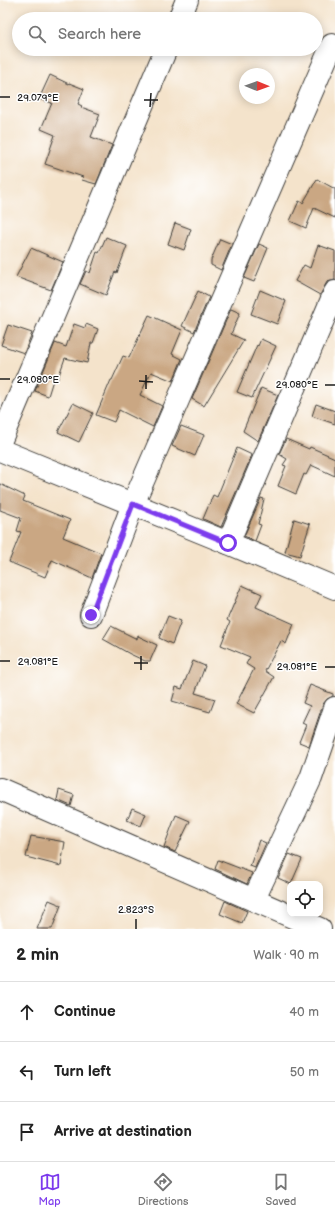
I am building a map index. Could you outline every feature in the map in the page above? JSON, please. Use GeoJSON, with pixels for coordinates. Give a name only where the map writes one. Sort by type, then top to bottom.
{"type":"FeatureCollection","features":[{"type":"Feature","properties":{"kind":"street"},"geometry":{"type":"LineString","coordinates":[[182,12],[187,0]]}},
{"type":"Feature","properties":{"kind":"street"},"geometry":{"type":"LineString","coordinates":[[91,615],[133,504],[332,45]]}},
{"type":"Feature","properties":{"kind":"street"},"geometry":{"type":"LineString","coordinates":[[0,442],[163,56]]}},
{"type":"Feature","properties":{"kind":"street"},"geometry":{"type":"LineString","coordinates":[[228,543],[335,292]]}},
{"type":"Feature","properties":{"kind":"street"},"geometry":{"type":"LineString","coordinates":[[0,450],[335,588]]}},
{"type":"Feature","properties":{"kind":"street"},"geometry":{"type":"LineString","coordinates":[[254,899],[311,778],[335,708]]}},
{"type":"Feature","properties":{"kind":"street"},"geometry":{"type":"LineString","coordinates":[[0,789],[320,929]]}},
{"type":"Feature","properties":{"kind":"building"},"geometry":{"type":"Polygon","coordinates":[[[50,75],[84,89],[78,104],[82,106],[81,107],[100,114],[91,137],[112,145],[96,184],[82,180],[83,177],[45,164],[55,135],[41,129],[52,103],[39,99],[50,75]]]}},
{"type":"Feature","properties":{"kind":"building"},"geometry":{"type":"Polygon","coordinates":[[[317,179],[335,189],[335,218],[314,208],[306,228],[290,221],[299,201],[303,203],[317,179]]]}},
{"type":"Feature","properties":{"kind":"building"},"geometry":{"type":"Polygon","coordinates":[[[175,223],[191,229],[184,250],[168,244],[175,223]]]}},
{"type":"Feature","properties":{"kind":"building"},"geometry":{"type":"Polygon","coordinates":[[[106,237],[127,246],[117,273],[115,272],[106,295],[80,284],[86,271],[90,273],[97,252],[99,253],[106,237]]]}},
{"type":"Feature","properties":{"kind":"building"},"geometry":{"type":"Polygon","coordinates":[[[220,239],[232,244],[221,270],[211,265],[211,260],[220,239]]]}},
{"type":"Feature","properties":{"kind":"building"},"geometry":{"type":"Polygon","coordinates":[[[259,244],[268,248],[254,282],[244,278],[259,244]]]}},
{"type":"Feature","properties":{"kind":"building"},"geometry":{"type":"Polygon","coordinates":[[[318,245],[335,251],[335,280],[327,282],[320,295],[295,281],[304,265],[310,268],[318,245]]]}},
{"type":"Feature","properties":{"kind":"building"},"geometry":{"type":"Polygon","coordinates":[[[31,248],[63,262],[51,290],[16,277],[31,248]]]}},
{"type":"Feature","properties":{"kind":"building"},"geometry":{"type":"Polygon","coordinates":[[[260,290],[286,301],[277,324],[251,314],[260,290]]]}},
{"type":"Feature","properties":{"kind":"building"},"geometry":{"type":"Polygon","coordinates":[[[198,291],[209,297],[194,332],[182,326],[198,291]]]}},
{"type":"Feature","properties":{"kind":"building"},"geometry":{"type":"Polygon","coordinates":[[[231,309],[240,313],[231,334],[244,340],[204,406],[192,399],[231,309]]]}},
{"type":"Feature","properties":{"kind":"building"},"geometry":{"type":"Polygon","coordinates":[[[149,315],[182,330],[172,354],[182,359],[173,381],[151,372],[140,395],[162,406],[153,427],[119,410],[114,422],[96,415],[123,356],[129,358],[149,315]]]}},
{"type":"Feature","properties":{"kind":"building"},"geometry":{"type":"Polygon","coordinates":[[[74,324],[85,328],[86,324],[98,329],[93,343],[91,343],[87,363],[65,358],[57,381],[53,380],[48,396],[35,391],[55,343],[66,347],[74,324]]]}},
{"type":"Feature","properties":{"kind":"building"},"geometry":{"type":"Polygon","coordinates":[[[8,325],[32,333],[24,353],[1,345],[8,325]]]}},
{"type":"Feature","properties":{"kind":"building"},"geometry":{"type":"Polygon","coordinates":[[[261,339],[276,346],[252,398],[237,392],[261,339]]]}},
{"type":"Feature","properties":{"kind":"building"},"geometry":{"type":"Polygon","coordinates":[[[261,388],[278,395],[258,441],[243,431],[261,388]]]}},
{"type":"Feature","properties":{"kind":"building"},"geometry":{"type":"Polygon","coordinates":[[[73,403],[93,413],[79,442],[58,432],[73,403]]]}},
{"type":"Feature","properties":{"kind":"building"},"geometry":{"type":"Polygon","coordinates":[[[316,404],[335,411],[335,424],[312,416],[316,404]]]}},
{"type":"Feature","properties":{"kind":"building"},"geometry":{"type":"Polygon","coordinates":[[[181,426],[204,435],[195,456],[172,446],[181,426]]]}},
{"type":"Feature","properties":{"kind":"building"},"geometry":{"type":"Polygon","coordinates":[[[286,439],[309,449],[310,447],[335,458],[335,476],[311,465],[306,475],[304,474],[296,494],[278,486],[286,466],[283,465],[287,459],[279,454],[286,439]]]}},
{"type":"Feature","properties":{"kind":"building"},"geometry":{"type":"Polygon","coordinates":[[[237,448],[252,455],[221,527],[203,519],[213,495],[217,497],[237,448]]]}},
{"type":"Feature","properties":{"kind":"building"},"geometry":{"type":"Polygon","coordinates":[[[0,484],[25,496],[23,501],[70,520],[63,537],[101,553],[92,578],[52,560],[45,577],[9,562],[21,532],[17,531],[21,518],[0,510],[0,484]]]}},
{"type":"Feature","properties":{"kind":"building"},"geometry":{"type":"Polygon","coordinates":[[[261,498],[264,499],[258,524],[261,525],[255,541],[244,536],[261,498]]]}},
{"type":"Feature","properties":{"kind":"building"},"geometry":{"type":"Polygon","coordinates":[[[294,519],[310,524],[300,556],[285,552],[294,519]]]}},
{"type":"Feature","properties":{"kind":"building"},"geometry":{"type":"Polygon","coordinates":[[[242,585],[262,594],[256,607],[294,624],[286,644],[281,641],[265,671],[274,677],[254,713],[236,704],[254,669],[246,664],[250,657],[221,645],[230,622],[227,620],[242,585]]]}},
{"type":"Feature","properties":{"kind":"building"},"geometry":{"type":"Polygon","coordinates":[[[168,616],[181,621],[172,644],[159,638],[168,616]]]}},
{"type":"Feature","properties":{"kind":"building"},"geometry":{"type":"Polygon","coordinates":[[[111,626],[137,639],[138,636],[157,645],[150,661],[145,661],[130,654],[103,639],[111,626]]]}},
{"type":"Feature","properties":{"kind":"building"},"geometry":{"type":"Polygon","coordinates":[[[193,661],[205,666],[195,693],[215,699],[210,712],[172,701],[176,687],[182,689],[193,661]]]}},
{"type":"Feature","properties":{"kind":"building"},"geometry":{"type":"Polygon","coordinates":[[[310,685],[333,694],[333,696],[327,699],[323,704],[309,746],[299,742],[306,725],[302,723],[310,706],[303,703],[310,685]]]}},
{"type":"Feature","properties":{"kind":"building"},"geometry":{"type":"Polygon","coordinates":[[[59,790],[74,795],[71,806],[57,800],[59,790]]]}},
{"type":"Feature","properties":{"kind":"building"},"geometry":{"type":"Polygon","coordinates":[[[132,808],[146,814],[141,826],[127,820],[132,808]]]}},
{"type":"Feature","properties":{"kind":"building"},"geometry":{"type":"Polygon","coordinates":[[[176,815],[190,821],[175,852],[164,847],[176,815]]]}},
{"type":"Feature","properties":{"kind":"building"},"geometry":{"type":"Polygon","coordinates":[[[31,836],[65,842],[61,866],[26,857],[31,836]]]}},
{"type":"Feature","properties":{"kind":"building"},"geometry":{"type":"Polygon","coordinates":[[[259,840],[266,843],[255,868],[250,866],[259,840]]]}},
{"type":"Feature","properties":{"kind":"building"},"geometry":{"type":"Polygon","coordinates":[[[289,854],[302,859],[292,881],[287,882],[278,878],[289,854]]]}},
{"type":"Feature","properties":{"kind":"building"},"geometry":{"type":"Polygon","coordinates":[[[218,860],[252,873],[247,884],[215,869],[218,860]]]}},
{"type":"Feature","properties":{"kind":"building"},"geometry":{"type":"Polygon","coordinates":[[[49,900],[61,905],[52,929],[37,929],[49,900]]]}},
{"type":"Feature","properties":{"kind":"building"},"geometry":{"type":"Polygon","coordinates":[[[225,901],[247,911],[242,923],[220,914],[225,901]]]}},
{"type":"Feature","properties":{"kind":"route"},"geometry":{"type":"LineString","coordinates":[[91,615],[133,504],[228,543]]}}]}
